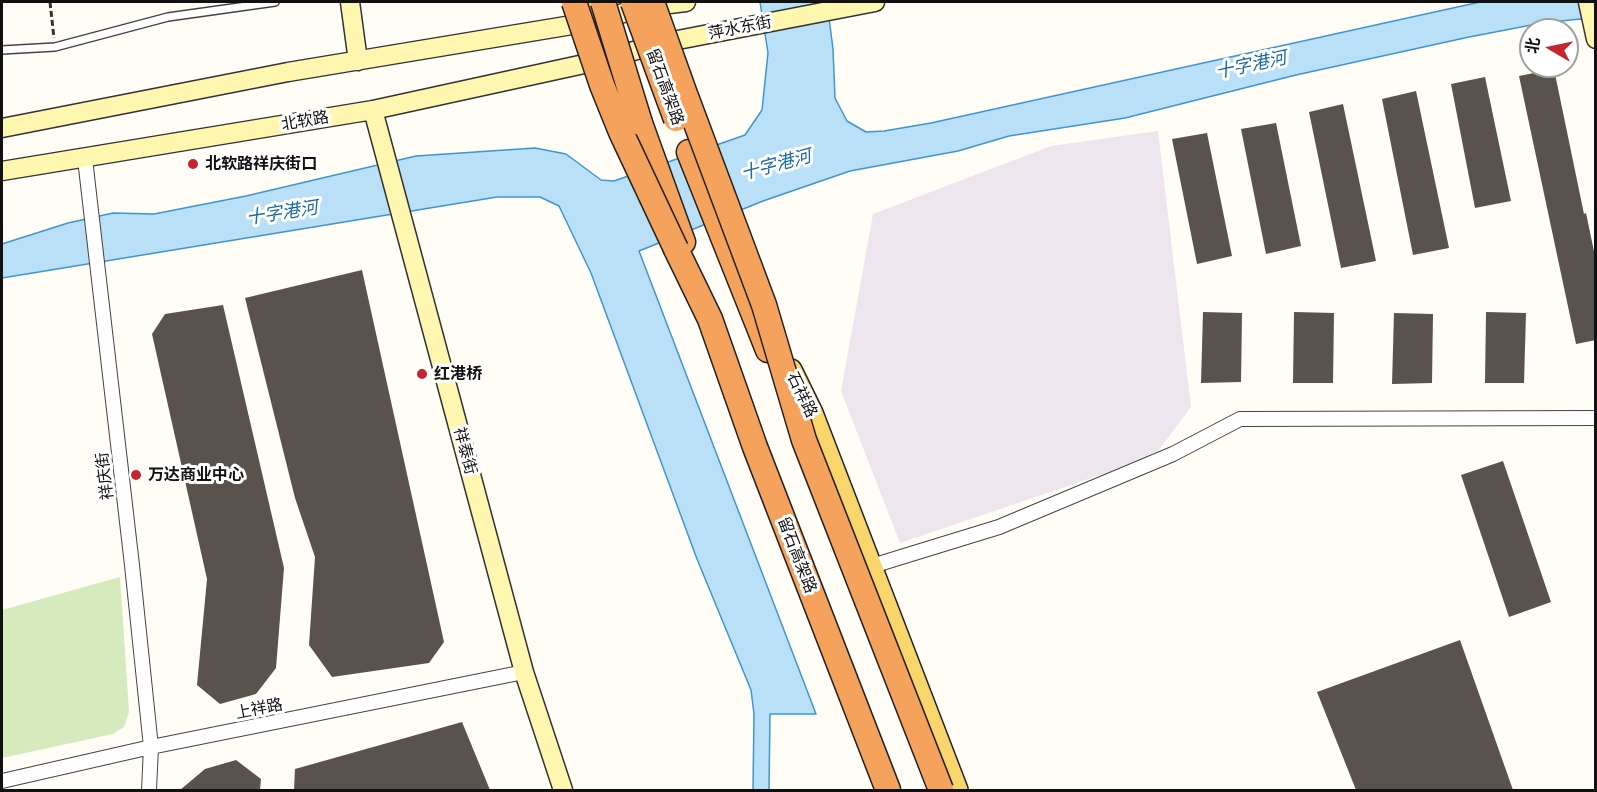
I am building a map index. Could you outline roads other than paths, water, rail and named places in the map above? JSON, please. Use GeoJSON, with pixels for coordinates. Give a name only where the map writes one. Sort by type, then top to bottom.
{"type":"FeatureCollection","features":[{"type":"Feature","properties":{"kind":"highway","name":"留石高架路"},"geometry":{"type":"LineString","coordinates":[[574,2],[602,85],[621,132],[710,319]]}},
{"type":"Feature","properties":{"kind":"highway","name":"留石高架路"},"geometry":{"type":"LineString","coordinates":[[643,3],[685,94],[764,305],[804,440],[941,790]]}},
{"type":"Feature","properties":{"kind":"highway","name":"留石高架路"},"geometry":{"type":"LineString","coordinates":[[596,8],[640,123],[755,447],[888,790]]}},
{"type":"Feature","properties":{"kind":"main road","name":"石祥路"},"geometry":{"type":"LineString","coordinates":[[643,3],[758,305],[812,413],[957,790]]}},
{"type":"Feature","properties":{"kind":"main road"},"geometry":{"type":"LineString","coordinates":[[596,8],[607,59],[637,158],[876,790]]}},
{"type":"Feature","properties":{"kind":"street"},"geometry":{"type":"LineString","coordinates":[[350,2],[358,61]]}},
{"type":"Feature","properties":{"kind":"street"},"geometry":{"type":"LineString","coordinates":[[2,128],[288,72],[358,61],[596,8],[643,3],[686,2]]}},
{"type":"Feature","properties":{"kind":"street","name":"萍水东街"},"geometry":{"type":"LineString","coordinates":[[607,59],[657,44],[874,2]]}},
{"type":"Feature","properties":{"kind":"street"},"geometry":{"type":"LineString","coordinates":[[1588,2],[1595,38]]}},
{"type":"Feature","properties":{"kind":"street","name":"北软路"},"geometry":{"type":"LineString","coordinates":[[2,171],[373,110],[607,59]]}},
{"type":"Feature","properties":{"kind":"street","name":"祥泰街"},"geometry":{"type":"LineString","coordinates":[[373,110],[524,672],[563,790]]}},
{"type":"Feature","properties":{"kind":"street","name":"祥庆街"},"geometry":{"type":"LineString","coordinates":[[85,159],[151,747],[149,790]]}},
{"type":"Feature","properties":{"kind":"street"},"geometry":{"type":"LineString","coordinates":[[872,566],[999,527],[1173,454],[1240,419],[1596,418]]}},
{"type":"Feature","properties":{"kind":"street","name":"上祥路"},"geometry":{"type":"LineString","coordinates":[[2,781],[151,747],[524,672]]}},
{"type":"Feature","properties":{"kind":"lane"},"geometry":{"type":"LineString","coordinates":[[2,50],[55,47],[168,17],[275,2]]}},
{"type":"Feature","properties":{"kind":"water","name":"十字港河"},"geometry":{"type":"Polygon","coordinates":[[[760,2],[827,2],[833,49],[835,98],[847,121],[866,132],[884,131],[931,123],[1480,2],[1595,2],[1595,21],[1579,18],[1519,18],[1519,27],[1296,75],[1125,118],[1009,136],[958,151],[850,171],[763,201],[639,251],[816,714],[770,714],[769,790],[753,790],[754,714],[751,690],[697,559],[591,273],[559,206],[540,197],[497,197],[2,278],[2,244],[68,223],[113,213],[154,214],[246,196],[416,156],[535,148],[566,154],[601,180],[614,181],[745,135],[762,110],[768,53],[760,2]]]}},
{"type":"Feature","properties":{"kind":"place","name":"北软路祥庆街口"},"geometry":{"type":"Point","coordinates":[193,164]}},
{"type":"Feature","properties":{"kind":"place","name":"红港桥"},"geometry":{"type":"Point","coordinates":[422,374]}},
{"type":"Feature","properties":{"kind":"place","name":"万达商业中心"},"geometry":{"type":"Point","coordinates":[136,475]}}]}
